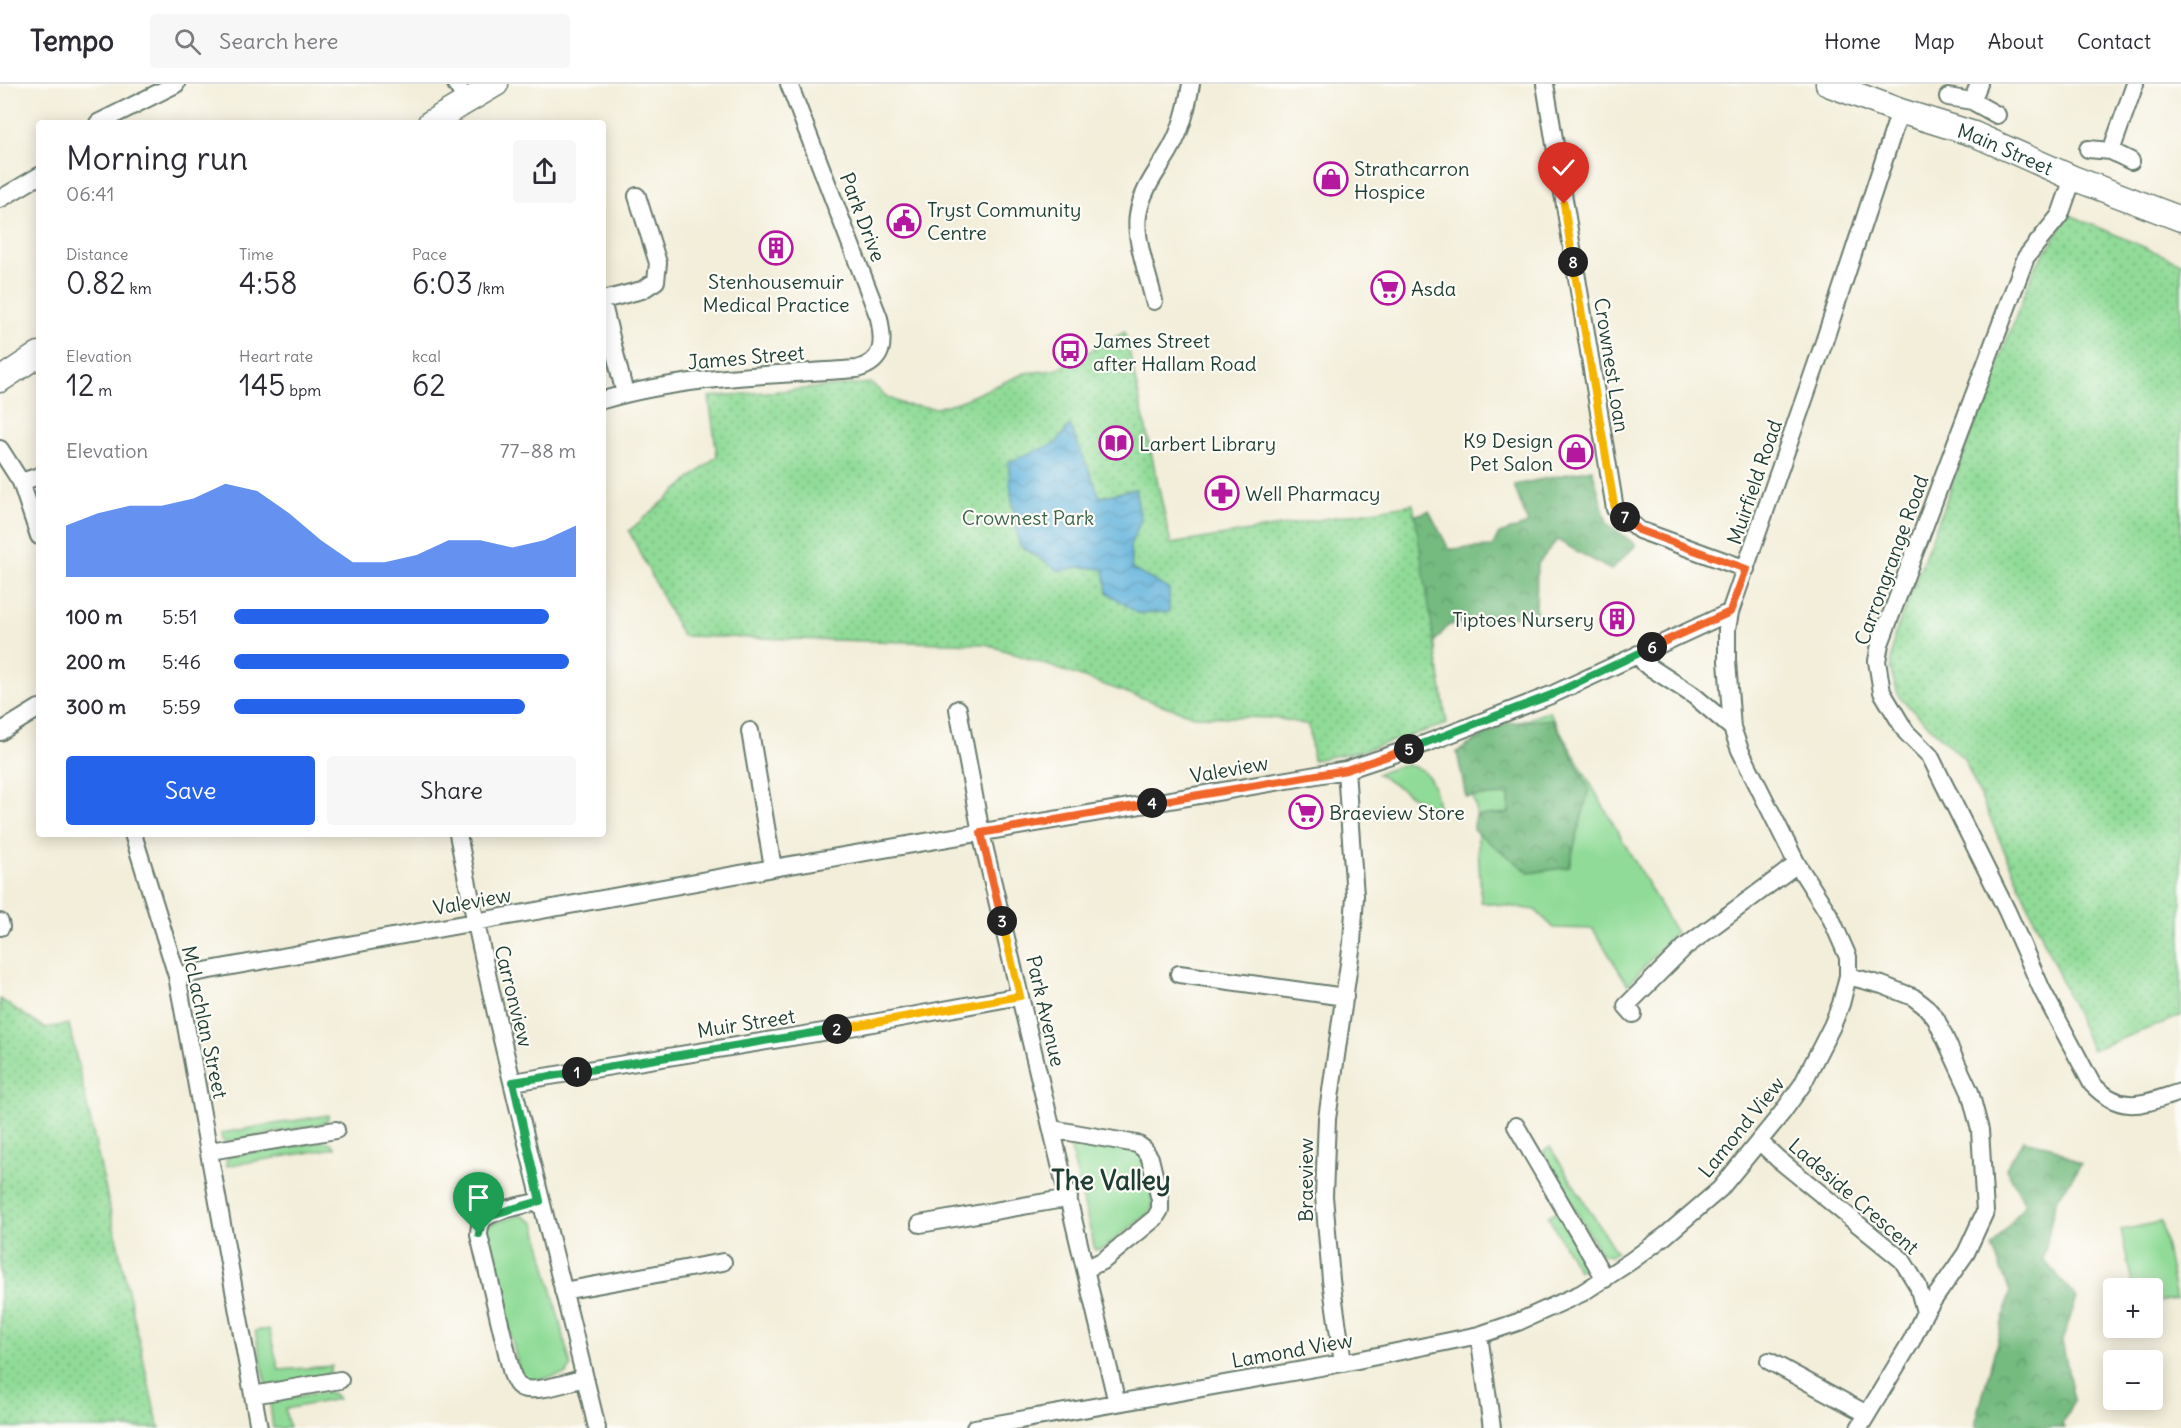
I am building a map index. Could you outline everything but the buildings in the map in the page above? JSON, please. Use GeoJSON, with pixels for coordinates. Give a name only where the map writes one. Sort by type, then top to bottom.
{"type":"FeatureCollection","features":[{"type":"Feature","properties":{"kind":"street"},"geometry":{"type":"LineString","coordinates":[[104,120],[176,84]]}},
{"type":"Feature","properties":{"kind":"street"},"geometry":{"type":"LineString","coordinates":[[435,120],[461,93],[496,84]]}},
{"type":"Feature","properties":{"kind":"street","name":"Park Drive"},"geometry":{"type":"LineString","coordinates":[[789,84],[879,318],[883,337],[880,354],[871,365]]}},
{"type":"Feature","properties":{"kind":"street"},"geometry":{"type":"LineString","coordinates":[[1155,301],[1138,233],[1138,217],[1149,183],[1181,129],[1191,84]]}},
{"type":"Feature","properties":{"kind":"street","name":"Crownest Loan"},"geometry":{"type":"LineString","coordinates":[[1545,84],[1615,509],[1639,530],[1746,569]]}},
{"type":"Feature","properties":{"kind":"street","name":"Main Street"},"geometry":{"type":"LineString","coordinates":[[1828,84],[1900,111],[1974,134],[2073,178],[2181,219]]}},
{"type":"Feature","properties":{"kind":"street"},"geometry":{"type":"LineString","coordinates":[[1972,101],[1979,84]]}},
{"type":"Feature","properties":{"kind":"street"},"geometry":{"type":"LineString","coordinates":[[2111,151],[2135,84]]}},
{"type":"Feature","properties":{"kind":"street"},"geometry":{"type":"LineString","coordinates":[[1948,97],[1972,101],[1997,115]]}},
{"type":"Feature","properties":{"kind":"street","name":"Muirfield Road"},"geometry":{"type":"LineString","coordinates":[[1848,957],[1830,916],[1797,864],[1740,750],[1732,728],[1726,661],[1726,629],[1900,111]]}},
{"type":"Feature","properties":{"kind":"street"},"geometry":{"type":"LineString","coordinates":[[2088,149],[2111,151],[2131,161]]}},
{"type":"Feature","properties":{"kind":"street"},"geometry":{"type":"LineString","coordinates":[[0,200],[36,178]]}},
{"type":"Feature","properties":{"kind":"street","name":"Carrongrange Road"},"geometry":{"type":"LineString","coordinates":[[2073,178],[2061,215],[2026,257],[1880,644],[1877,661],[1878,677],[1882,692],[1906,732],[1930,756],[2007,911],[2042,990],[2092,1084],[2114,1102],[2129,1105],[2139,1105],[2181,1092]]}},
{"type":"Feature","properties":{"kind":"street"},"geometry":{"type":"LineString","coordinates":[[606,299],[642,290],[656,281],[658,263],[637,196]]}},
{"type":"Feature","properties":{"kind":"street"},"geometry":{"type":"LineString","coordinates":[[606,317],[625,394]]}},
{"type":"Feature","properties":{"kind":"street"},"geometry":{"type":"LineString","coordinates":[[0,380],[36,356]]}},
{"type":"Feature","properties":{"kind":"street","name":"James Street"},"geometry":{"type":"LineString","coordinates":[[606,399],[656,387],[692,382],[857,369],[871,365]]}},
{"type":"Feature","properties":{"kind":"street"},"geometry":{"type":"LineString","coordinates":[[0,448],[21,482],[36,527]]}},
{"type":"Feature","properties":{"kind":"street"},"geometry":{"type":"LineString","coordinates":[[21,482],[36,477]]}},
{"type":"Feature","properties":{"kind":"street","name":"Valeview"},"geometry":{"type":"LineString","coordinates":[[177,976],[773,868],[1346,770],[1427,743],[1551,695],[1730,612]]}},
{"type":"Feature","properties":{"kind":"street"},"geometry":{"type":"LineString","coordinates":[[1638,654],[1645,664],[1693,695],[1732,728]]}},
{"type":"Feature","properties":{"kind":"street","name":"Park Avenue"},"geometry":{"type":"LineString","coordinates":[[958,709],[981,833],[1117,1403]]}},
{"type":"Feature","properties":{"kind":"street"},"geometry":{"type":"LineString","coordinates":[[0,732],[36,710]]}},
{"type":"Feature","properties":{"kind":"street"},"geometry":{"type":"LineString","coordinates":[[750,731],[773,868]]}},
{"type":"Feature","properties":{"kind":"street","name":"Braeview"},"geometry":{"type":"LineString","coordinates":[[1343,1363],[1330,1270],[1324,1196],[1327,1119],[1352,943],[1355,896],[1346,770]]}},
{"type":"Feature","properties":{"kind":"street","name":"McLachlan Street"},"geometry":{"type":"LineString","coordinates":[[134,837],[177,976],[259,1428]]}},
{"type":"Feature","properties":{"kind":"street","name":"Carronview"},"geometry":{"type":"LineString","coordinates":[[459,837],[474,922],[597,1428]]}},
{"type":"Feature","properties":{"kind":"street"},"geometry":{"type":"LineString","coordinates":[[1633,1014],[1626,1006],[1685,947],[1797,864]]}},
{"type":"Feature","properties":{"kind":"street","name":"Lamond View"},"geometry":{"type":"LineString","coordinates":[[975,1428],[1343,1363],[1479,1335],[1551,1309],[1605,1279],[1699,1209],[1720,1189],[1802,1084],[1817,1058],[1841,1004],[1848,976],[1848,957]]}},
{"type":"Feature","properties":{"kind":"street"},"geometry":{"type":"LineString","coordinates":[[1179,974],[1345,997]]}},
{"type":"Feature","properties":{"kind":"street"},"geometry":{"type":"LineString","coordinates":[[1769,1361],[1863,1421],[1926,1312],[1966,1253],[1984,1212],[1980,1130],[1970,1092],[1936,1019],[1913,997],[1865,979],[1848,976]]}},
{"type":"Feature","properties":{"kind":"street","name":"Muir Street"},"geometry":{"type":"LineString","coordinates":[[513,1082],[1020,996]]}},
{"type":"Feature","properties":{"kind":"street"},"geometry":{"type":"LineString","coordinates":[[1516,1126],[1605,1279]]}},
{"type":"Feature","properties":{"kind":"street"},"geometry":{"type":"LineString","coordinates":[[210,1152],[336,1130]]}},
{"type":"Feature","properties":{"kind":"street"},"geometry":{"type":"LineString","coordinates":[[1052,1130],[1137,1144],[1150,1158],[1160,1200],[1160,1210],[1155,1218],[1104,1260],[1086,1269]]}},
{"type":"Feature","properties":{"kind":"street","name":"Ladeside Crescent"},"geometry":{"type":"LineString","coordinates":[[1759,1141],[1902,1260],[1918,1286],[1926,1312]]}},
{"type":"Feature","properties":{"kind":"street"},"geometry":{"type":"LineString","coordinates":[[920,1224],[1069,1198]]}},
{"type":"Feature","properties":{"kind":"street"},"geometry":{"type":"LineString","coordinates":[[540,1201],[493,1213],[482,1221],[480,1227],[479,1234],[512,1374],[519,1386],[525,1390],[585,1378]]}},
{"type":"Feature","properties":{"kind":"street"},"geometry":{"type":"LineString","coordinates":[[563,1291],[723,1262]]}},
{"type":"Feature","properties":{"kind":"street"},"geometry":{"type":"LineString","coordinates":[[1479,1335],[1492,1428]]}},
{"type":"Feature","properties":{"kind":"street"},"geometry":{"type":"LineString","coordinates":[[253,1395],[340,1380]]}},
{"type":"Feature","properties":{"kind":"green space"},"geometry":{"type":"Polygon","coordinates":[[[2070,215],[2181,263],[2181,1016],[2092,1050],[1964,759],[1899,697],[1890,669],[1894,637],[2034,269],[2070,215]]]}},
{"type":"Feature","properties":{"kind":"green space","name":"Crownest Park"},"geometry":{"type":"Polygon","coordinates":[[[1125,332],[1171,544],[1413,504],[1447,724],[1361,751],[1313,760],[1309,725],[1276,718],[1194,716],[986,644],[682,636],[629,531],[717,456],[709,397],[871,383],[887,397],[905,405],[936,408],[961,401],[1025,373],[1055,370],[1125,332]]]}},
{"type":"Feature","properties":{"kind":"green space"},"geometry":{"type":"Polygon","coordinates":[[[1592,469],[1607,523],[1636,545],[1611,570],[1557,540],[1537,565],[1536,614],[1449,625],[1435,641],[1410,625],[1395,522],[1429,511],[1449,549],[1492,547],[1499,534],[1528,524],[1514,485],[1592,469]]]}},
{"type":"Feature","properties":{"kind":"green space"},"geometry":{"type":"Polygon","coordinates":[[[1549,711],[1675,932],[1628,985],[1593,929],[1554,928],[1535,910],[1481,902],[1476,807],[1462,763],[1466,749],[1475,740],[1549,711]]]}},
{"type":"Feature","properties":{"kind":"green space"},"geometry":{"type":"Polygon","coordinates":[[[1553,719],[1589,789],[1569,867],[1530,873],[1473,830],[1476,816],[1509,813],[1509,795],[1466,797],[1457,752],[1504,723],[1553,719]]]}},
{"type":"Feature","properties":{"kind":"green space"},"geometry":{"type":"Polygon","coordinates":[[[1402,765],[1420,769],[1431,780],[1439,813],[1377,774],[1402,765]]]}},
{"type":"Feature","properties":{"kind":"green space"},"geometry":{"type":"Polygon","coordinates":[[[0,999],[44,1028],[69,1024],[160,1428],[0,1428],[0,999]]]}},
{"type":"Feature","properties":{"kind":"green space"},"geometry":{"type":"Polygon","coordinates":[[[329,1115],[327,1121],[321,1124],[227,1142],[222,1140],[221,1133],[329,1115]]]}},
{"type":"Feature","properties":{"kind":"green space"},"geometry":{"type":"Polygon","coordinates":[[[1074,1139],[1135,1150],[1142,1156],[1153,1202],[1152,1209],[1104,1248],[1095,1250],[1069,1142],[1074,1139]]]}},
{"type":"Feature","properties":{"kind":"green space"},"geometry":{"type":"Polygon","coordinates":[[[2023,1140],[2051,1146],[2081,1164],[2055,1203],[2043,1259],[2077,1298],[2062,1341],[2074,1400],[2062,1423],[2065,1428],[1976,1428],[2010,1292],[1992,1247],[2025,1204],[2006,1168],[2023,1140]]]}},
{"type":"Feature","properties":{"kind":"green space"},"geometry":{"type":"Polygon","coordinates":[[[324,1141],[331,1143],[335,1148],[227,1166],[226,1160],[230,1156],[324,1141]]]}},
{"type":"Feature","properties":{"kind":"green space"},"geometry":{"type":"Polygon","coordinates":[[[1550,1147],[1616,1252],[1610,1256],[1601,1254],[1545,1158],[1543,1152],[1550,1147]]]}},
{"type":"Feature","properties":{"kind":"green space"},"geometry":{"type":"Polygon","coordinates":[[[1557,1211],[1585,1260],[1585,1266],[1578,1271],[1548,1216],[1557,1211]]]}},
{"type":"Feature","properties":{"kind":"green space"},"geometry":{"type":"Polygon","coordinates":[[[521,1215],[535,1223],[571,1366],[566,1374],[537,1380],[523,1378],[520,1374],[486,1229],[489,1224],[521,1215]]]}},
{"type":"Feature","properties":{"kind":"green space"},"geometry":{"type":"Polygon","coordinates":[[[2161,1222],[2176,1299],[2163,1301],[2163,1278],[2131,1278],[2121,1230],[2161,1222]]]}},
{"type":"Feature","properties":{"kind":"green space"},"geometry":{"type":"Polygon","coordinates":[[[269,1329],[279,1370],[332,1366],[330,1372],[324,1376],[271,1386],[266,1384],[255,1331],[269,1329]]]}},
{"type":"Feature","properties":{"kind":"green space"},"geometry":{"type":"Polygon","coordinates":[[[327,1392],[334,1394],[338,1399],[285,1409],[289,1428],[273,1428],[270,1404],[274,1400],[327,1392]]]}},
{"type":"Feature","properties":{"kind":"water"},"geometry":{"type":"Polygon","coordinates":[[[1070,425],[1100,497],[1135,489],[1141,520],[1130,546],[1132,569],[1169,589],[1169,612],[1137,613],[1107,592],[1104,569],[1081,567],[1059,571],[1019,545],[1008,462],[1056,443],[1070,425]]]}},
{"type":"Feature","properties":{"kind":"place","name":"Strathcarron Hospice"},"geometry":{"type":"Point","coordinates":[1331,179]}},
{"type":"Feature","properties":{"kind":"place","name":"Tryst Community Centre"},"geometry":{"type":"Point","coordinates":[904,221]}},
{"type":"Feature","properties":{"kind":"place","name":"Stenhousemuir Medical Practice"},"geometry":{"type":"Point","coordinates":[776,248]}},
{"type":"Feature","properties":{"kind":"place","name":"Asda"},"geometry":{"type":"Point","coordinates":[1388,288]}},
{"type":"Feature","properties":{"kind":"place","name":"James Street after Hallam Road"},"geometry":{"type":"Point","coordinates":[1070,351]}},
{"type":"Feature","properties":{"kind":"place","name":"Larbert Library"},"geometry":{"type":"Point","coordinates":[1116,443]}},
{"type":"Feature","properties":{"kind":"place","name":"K9 Design Pet Salon"},"geometry":{"type":"Point","coordinates":[1576,452]}},
{"type":"Feature","properties":{"kind":"place","name":"Well Pharmacy"},"geometry":{"type":"Point","coordinates":[1222,493]}},
{"type":"Feature","properties":{"kind":"place","name":"Tiptoes Nursery"},"geometry":{"type":"Point","coordinates":[1617,619]}},
{"type":"Feature","properties":{"kind":"place","name":"Braeview Store"},"geometry":{"type":"Point","coordinates":[1306,812]}},
{"type":"Feature","properties":{"kind":"district","name":"The Valley"},"geometry":{"type":"Point","coordinates":[1111,1180]}},
{"type":"Feature","properties":{"kind":"route"},"geometry":{"type":"LineString","coordinates":[[479,1234],[482,1221],[487,1216],[540,1201],[513,1082],[1020,996],[981,833],[1364,765],[1551,695],[1730,612],[1746,569],[1639,530],[1615,509],[1564,204]]}}]}
